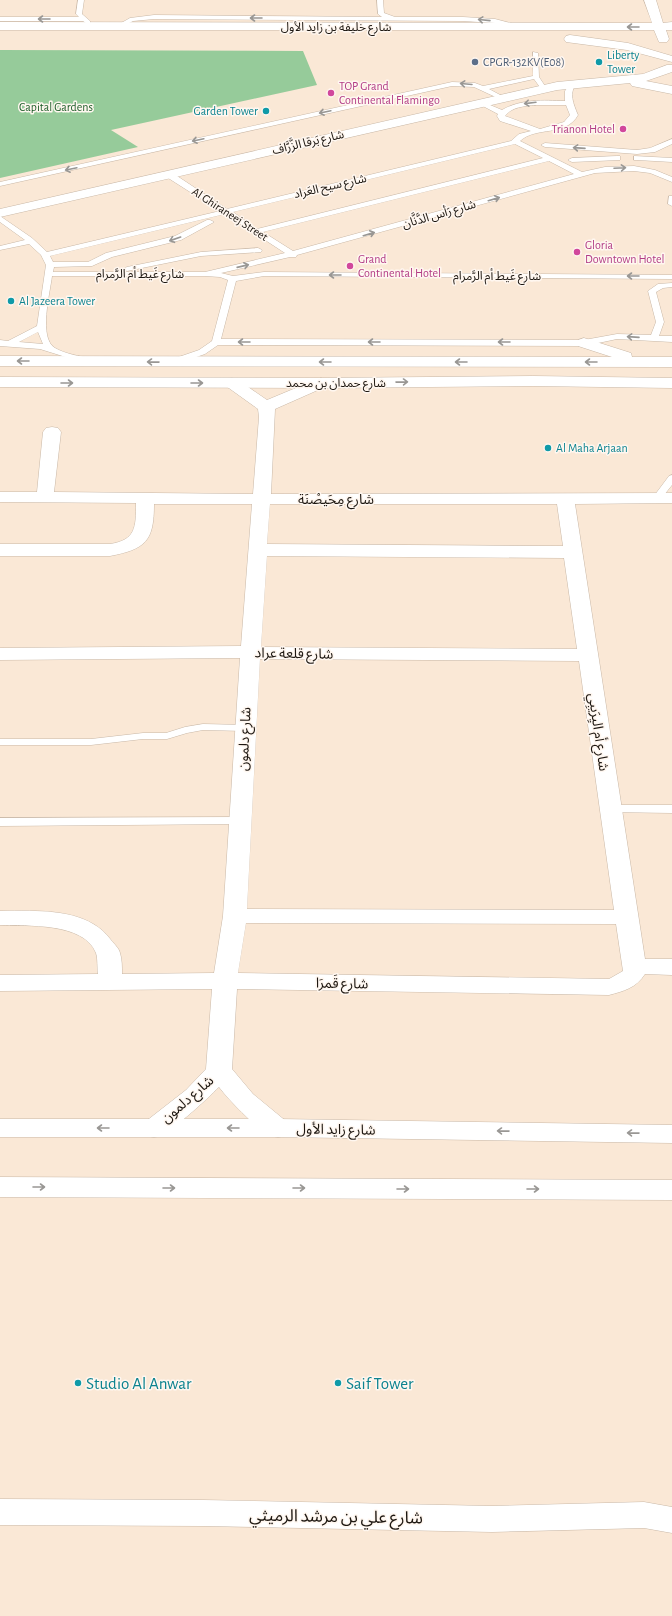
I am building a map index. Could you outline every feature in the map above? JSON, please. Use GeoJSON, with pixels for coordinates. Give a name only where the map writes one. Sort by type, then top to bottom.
{"type":"FeatureCollection","features":[{"type":"Feature","properties":{"kind":"street"},"geometry":{"type":"LineString","coordinates":[[561,38],[595,41],[628,47],[671,66],[668,38],[658,26],[650,0]]}},
{"type":"Feature","properties":{"kind":"street","name":"شارع خليفة بن زايد الأول"},"geometry":{"type":"LineString","coordinates":[[0,26],[672,26]]}},
{"type":"Feature","properties":{"kind":"street","name":"شارع خليفة بن زايد الأول"},"geometry":{"type":"LineString","coordinates":[[236,38],[637,38]]}},
{"type":"Feature","properties":{"kind":"street"},"geometry":{"type":"LineString","coordinates":[[650,38],[668,38]]}},
{"type":"Feature","properties":{"kind":"street","name":"شارع بَرقا الزَّرَّاف"},"geometry":{"type":"LineString","coordinates":[[0,213],[544,89],[573,83],[617,81],[654,75],[671,66]]}},
{"type":"Feature","properties":{"kind":"street","name":"شارع بَرقا الزَّرَّاف"},"geometry":{"type":"LineString","coordinates":[[617,81],[649,85],[672,90]]}},
{"type":"Feature","properties":{"kind":"street"},"geometry":{"type":"LineString","coordinates":[[584,343],[649,362]]}},
{"type":"Feature","properties":{"kind":"street","name":"شارع حمدان بن محمد"},"geometry":{"type":"LineString","coordinates":[[0,361],[672,361]]}},
{"type":"Feature","properties":{"kind":"street"},"geometry":{"type":"LineString","coordinates":[[533,381],[672,396]]}},
{"type":"Feature","properties":{"kind":"street","name":"شارع حمدان بن محمد"},"geometry":{"type":"LineString","coordinates":[[0,382],[321,383],[533,381],[672,383]]}},
{"type":"Feature","properties":{"kind":"street"},"geometry":{"type":"LineString","coordinates":[[232,383],[266,407],[321,383]]}},
{"type":"Feature","properties":{"kind":"street","name":"شارع دلمون"},"geometry":{"type":"LineString","coordinates":[[154,1128],[195,1096],[219,1070],[225,981],[234,916],[260,499],[267,417],[266,407]]}},
{"type":"Feature","properties":{"kind":"street"},"geometry":{"type":"LineString","coordinates":[[45,497],[52,432]]}},
{"type":"Feature","properties":{"kind":"street","name":"شارع مِحَيصْنَة"},"geometry":{"type":"LineString","coordinates":[[0,497],[260,499],[665,498]]}},
{"type":"Feature","properties":{"kind":"street"},"geometry":{"type":"LineString","coordinates":[[0,550],[110,550],[131,545],[143,534],[145,498]]}},
{"type":"Feature","properties":{"kind":"street","name":"شارع أم اليِرَيبِي"},"geometry":{"type":"LineString","coordinates":[[565,498],[634,966]]}},
{"type":"Feature","properties":{"kind":"street"},"geometry":{"type":"LineString","coordinates":[[257,550],[572,552]]}},
{"type":"Feature","properties":{"kind":"street","name":"شارع قلعة عراد"},"geometry":{"type":"LineString","coordinates":[[0,654],[250,653],[588,655]]}},
{"type":"Feature","properties":{"kind":"street"},"geometry":{"type":"LineString","coordinates":[[234,916],[627,917]]}},
{"type":"Feature","properties":{"kind":"street"},"geometry":{"type":"LineString","coordinates":[[0,918],[50,919],[76,924],[96,936],[108,952],[112,983]]}},
{"type":"Feature","properties":{"kind":"street"},"geometry":{"type":"LineString","coordinates":[[634,966],[672,967]]}},
{"type":"Feature","properties":{"kind":"street","name":"شارع قَمرَا"},"geometry":{"type":"LineString","coordinates":[[0,983],[225,981],[609,987],[626,982],[635,971],[634,966]]}},
{"type":"Feature","properties":{"kind":"street","name":"شارع دلمون"},"geometry":{"type":"LineString","coordinates":[[219,1070],[244,1100],[278,1128]]}},
{"type":"Feature","properties":{"kind":"street","name":"شارع زايد الأول"},"geometry":{"type":"LineString","coordinates":[[0,1128],[278,1128],[672,1134]]}},
{"type":"Feature","properties":{"kind":"street"},"geometry":{"type":"LineString","coordinates":[[0,1187],[672,1190]]}},
{"type":"Feature","properties":{"kind":"street","name":"شارع علي بن مرشد الرميثي"},"geometry":{"type":"LineString","coordinates":[[0,1512],[211,1513],[492,1519],[644,1515],[672,1520]]}},
{"type":"Feature","properties":{"kind":"lane"},"geometry":{"type":"LineString","coordinates":[[81,0],[78,11],[80,17],[83,19]]}},
{"type":"Feature","properties":{"kind":"lane"},"geometry":{"type":"LineString","coordinates":[[380,0],[381,14],[394,19]]}},
{"type":"Feature","properties":{"kind":"lane"},"geometry":{"type":"LineString","coordinates":[[119,26],[126,21],[146,18],[474,19],[522,27]]}},
{"type":"Feature","properties":{"kind":"lane"},"geometry":{"type":"LineString","coordinates":[[0,19],[83,19],[99,26]]}},
{"type":"Feature","properties":{"kind":"lane"},"geometry":{"type":"LineString","coordinates":[[534,53],[536,77],[544,89]]}},
{"type":"Feature","properties":{"kind":"lane"},"geometry":{"type":"LineString","coordinates":[[483,88],[536,77]]}},
{"type":"Feature","properties":{"kind":"lane","name":"شارع سيح العَراد"},"geometry":{"type":"LineString","coordinates":[[46,255],[516,142],[522,136],[563,125],[572,120],[574,115],[569,103],[568,92],[573,83]]}},
{"type":"Feature","properties":{"kind":"lane"},"geometry":{"type":"LineString","coordinates":[[0,184],[452,84],[467,84],[483,88],[502,98]]}},
{"type":"Feature","properties":{"kind":"lane"},"geometry":{"type":"LineString","coordinates":[[481,103],[502,113]]}},
{"type":"Feature","properties":{"kind":"lane"},"geometry":{"type":"LineString","coordinates":[[502,113],[512,108],[530,103],[569,103]]}},
{"type":"Feature","properties":{"kind":"lane"},"geometry":{"type":"LineString","coordinates":[[502,113],[501,116],[503,119],[539,131]]}},
{"type":"Feature","properties":{"kind":"lane"},"geometry":{"type":"LineString","coordinates":[[545,145],[637,152],[652,150],[672,141]]}},
{"type":"Feature","properties":{"kind":"lane"},"geometry":{"type":"LineString","coordinates":[[516,142],[582,175]]}},
{"type":"Feature","properties":{"kind":"lane"},"geometry":{"type":"LineString","coordinates":[[572,160],[633,158],[672,160]]}},
{"type":"Feature","properties":{"kind":"lane"},"geometry":{"type":"LineString","coordinates":[[257,231],[550,159]]}},
{"type":"Feature","properties":{"kind":"lane","name":"شارع رَأس الدَّنَّان"},"geometry":{"type":"LineString","coordinates":[[205,274],[293,254],[607,169],[638,168],[660,173],[672,180]]}},
{"type":"Feature","properties":{"kind":"lane","name":"Al Ghiraneej Street"},"geometry":{"type":"LineString","coordinates":[[168,174],[293,254]]}},
{"type":"Feature","properties":{"kind":"lane"},"geometry":{"type":"LineString","coordinates":[[672,198],[672,204]]}},
{"type":"Feature","properties":{"kind":"lane"},"geometry":{"type":"LineString","coordinates":[[0,218],[46,255],[49,270],[41,327],[44,338],[51,349]]}},
{"type":"Feature","properties":{"kind":"lane"},"geometry":{"type":"LineString","coordinates":[[49,270],[89,264],[109,255],[178,238],[210,222]]}},
{"type":"Feature","properties":{"kind":"lane"},"geometry":{"type":"LineString","coordinates":[[0,248],[29,242]]}},
{"type":"Feature","properties":{"kind":"lane"},"geometry":{"type":"LineString","coordinates":[[105,274],[190,255],[258,250]]}},
{"type":"Feature","properties":{"kind":"lane"},"geometry":{"type":"LineString","coordinates":[[265,261],[267,268],[274,274]]}},
{"type":"Feature","properties":{"kind":"lane","name":"شارع غَيط أم الرَّمرام"},"geometry":{"type":"LineString","coordinates":[[49,270],[105,274],[205,274],[221,275],[232,278],[274,274],[672,277]]}},
{"type":"Feature","properties":{"kind":"lane"},"geometry":{"type":"LineString","coordinates":[[216,342],[232,278]]}},
{"type":"Feature","properties":{"kind":"lane"},"geometry":{"type":"LineString","coordinates":[[654,338],[660,322],[652,291],[661,286],[672,285]]}},
{"type":"Feature","properties":{"kind":"lane"},"geometry":{"type":"LineString","coordinates":[[10,343],[41,327]]}},
{"type":"Feature","properties":{"kind":"lane"},"geometry":{"type":"LineString","coordinates":[[171,362],[202,352],[216,342],[584,343],[604,336],[672,339]]}},
{"type":"Feature","properties":{"kind":"lane"},"geometry":{"type":"LineString","coordinates":[[0,343],[32,345],[90,361]]}},
{"type":"Feature","properties":{"kind":"lane"},"geometry":{"type":"LineString","coordinates":[[665,498],[672,478]]}},
{"type":"Feature","properties":{"kind":"lane"},"geometry":{"type":"LineString","coordinates":[[0,742],[91,742],[143,736],[167,736],[185,730],[198,728],[245,728]]}},
{"type":"Feature","properties":{"kind":"lane"},"geometry":{"type":"LineString","coordinates":[[611,809],[672,809]]}},
{"type":"Feature","properties":{"kind":"lane"},"geometry":{"type":"LineString","coordinates":[[0,822],[240,821]]}},
{"type":"Feature","properties":{"kind":"green space","name":"Capital Gardens"},"geometry":{"type":"Polygon","coordinates":[[[0,50],[303,51],[317,85],[111,130],[138,147],[0,178],[0,50]]]}},
{"type":"Feature","properties":{"kind":"place","name":"CPGR-132KV(E08)"},"geometry":{"type":"Point","coordinates":[475,62]}},
{"type":"Feature","properties":{"kind":"place","name":"Liberty Tower"},"geometry":{"type":"Point","coordinates":[599,62]}},
{"type":"Feature","properties":{"kind":"place","name":"TOP Grand Continental Flamingo"},"geometry":{"type":"Point","coordinates":[331,93]}},
{"type":"Feature","properties":{"kind":"place","name":"Garden Tower"},"geometry":{"type":"Point","coordinates":[266,111]}},
{"type":"Feature","properties":{"kind":"place","name":"Trianon Hotel"},"geometry":{"type":"Point","coordinates":[623,129]}},
{"type":"Feature","properties":{"kind":"place","name":"Gloria Downtown Hotel"},"geometry":{"type":"Point","coordinates":[577,252]}},
{"type":"Feature","properties":{"kind":"place","name":"Grand Continental Hotel"},"geometry":{"type":"Point","coordinates":[350,266]}},
{"type":"Feature","properties":{"kind":"place","name":"Al Jazeera Tower"},"geometry":{"type":"Point","coordinates":[11,301]}},
{"type":"Feature","properties":{"kind":"place","name":"Al Maha Arjaan"},"geometry":{"type":"Point","coordinates":[548,448]}},
{"type":"Feature","properties":{"kind":"place","name":"Studio Al Anwar"},"geometry":{"type":"Point","coordinates":[78,1383]}},
{"type":"Feature","properties":{"kind":"place","name":"Saif Tower"},"geometry":{"type":"Point","coordinates":[338,1383]}}]}
